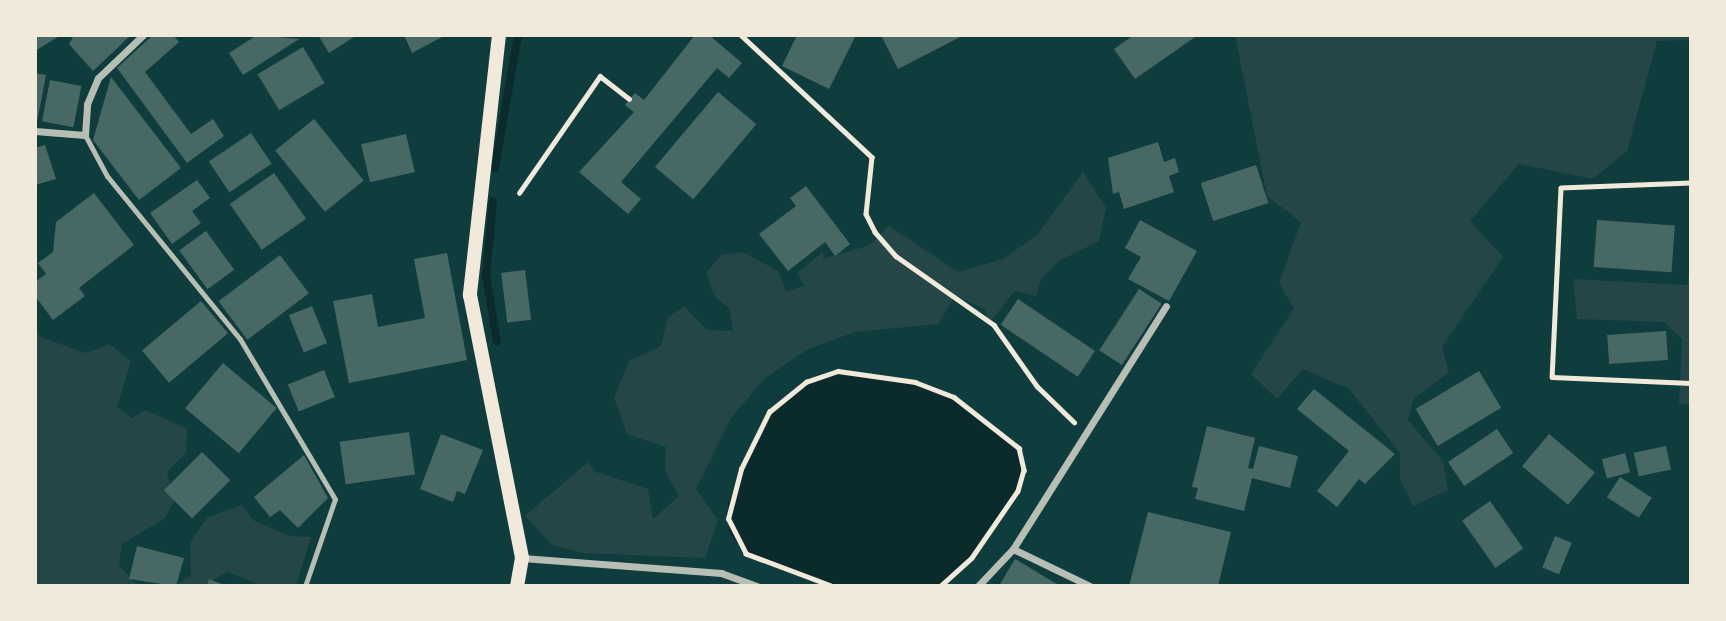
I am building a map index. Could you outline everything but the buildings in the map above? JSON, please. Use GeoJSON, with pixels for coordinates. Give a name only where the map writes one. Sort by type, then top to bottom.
{"type":"FeatureCollection","features":[{"type":"Feature","properties":{"kind":"main road"},"geometry":{"type":"LineString","coordinates":[[499,35],[470,295],[522,558],[517,586]]}},
{"type":"Feature","properties":{"kind":"street"},"geometry":{"type":"LineString","coordinates":[[35,131],[85,135],[87,104],[98,78],[143,35]]}},
{"type":"Feature","properties":{"kind":"street"},"geometry":{"type":"LineString","coordinates":[[978,586],[1013,549],[1083,430],[1166,306]]}},
{"type":"Feature","properties":{"kind":"street"},"geometry":{"type":"LineString","coordinates":[[1013,549],[1090,586]]}},
{"type":"Feature","properties":{"kind":"street"},"geometry":{"type":"LineString","coordinates":[[522,558],[721,573],[757,586]]}},
{"type":"Feature","properties":{"kind":"lane"},"geometry":{"type":"LineString","coordinates":[[85,135],[107,176],[240,339],[335,499],[305,586]]}},
{"type":"Feature","properties":{"kind":"path"},"geometry":{"type":"LineString","coordinates":[[741,35],[872,157],[866,214],[875,232],[896,256],[994,325],[1037,387],[1083,430]]}},
{"type":"Feature","properties":{"kind":"path"},"geometry":{"type":"LineString","coordinates":[[519,192],[600,76],[629,99]]}},
{"type":"Feature","properties":{"kind":"path"},"geometry":{"type":"LineString","coordinates":[[1691,183],[1561,188],[1552,377],[1691,383]]}},
{"type":"Feature","properties":{"kind":"path"},"geometry":{"type":"LineString","coordinates":[[831,586],[746,554],[728,519],[741,470],[769,412],[806,382],[838,371],[915,382],[954,397],[989,418],[1019,448],[1024,470],[1018,491],[972,558],[941,586]]}},
{"type":"Feature","properties":{"kind":"shaded area"},"geometry":{"type":"Polygon","coordinates":[[[1235,35],[1691,35],[1691,40],[1657,41],[1627,151],[1593,179],[1519,164],[1470,221],[1503,257],[1442,347],[1449,373],[1414,398],[1408,420],[1443,461],[1448,490],[1413,506],[1400,479],[1400,453],[1349,389],[1303,369],[1277,399],[1251,374],[1294,309],[1279,283],[1301,222],[1267,196],[1235,35]]]}},
{"type":"Feature","properties":{"kind":"shaded area"},"geometry":{"type":"Polygon","coordinates":[[[1083,172],[1106,208],[1099,241],[1059,261],[1041,279],[1036,296],[1014,291],[989,324],[985,309],[955,296],[938,324],[855,332],[808,349],[765,378],[731,418],[696,489],[718,520],[705,558],[583,553],[552,545],[525,516],[588,462],[596,472],[648,489],[653,519],[679,496],[665,471],[666,447],[627,434],[614,398],[629,361],[661,346],[668,317],[684,306],[707,330],[733,331],[730,310],[714,295],[706,273],[721,255],[743,252],[778,271],[786,291],[805,286],[797,273],[823,252],[824,259],[870,245],[889,226],[958,272],[1003,259],[1037,235],[1083,172]]]}},
{"type":"Feature","properties":{"kind":"shaded area"},"geometry":{"type":"Polygon","coordinates":[[[1691,261],[1691,405],[1679,404],[1682,339],[1664,322],[1577,319],[1573,279],[1687,285],[1691,261]]]}},
{"type":"Feature","properties":{"kind":"shaded area"},"geometry":{"type":"Polygon","coordinates":[[[35,329],[40,337],[86,353],[109,344],[131,361],[117,407],[132,418],[146,410],[187,429],[186,452],[167,472],[174,502],[164,519],[122,544],[119,565],[138,586],[35,586],[35,329]]]}},
{"type":"Feature","properties":{"kind":"shaded area"},"geometry":{"type":"Polygon","coordinates":[[[838,371],[915,382],[954,397],[1019,448],[1024,470],[1018,491],[972,558],[941,586],[831,586],[746,554],[730,534],[728,503],[769,412],[806,382],[838,371]]]}},
{"type":"Feature","properties":{"kind":"shaded area"},"geometry":{"type":"Polygon","coordinates":[[[242,505],[253,520],[289,536],[311,537],[296,586],[264,586],[227,572],[203,586],[175,586],[191,575],[190,542],[208,517],[242,505]]]}},
{"type":"Feature","properties":{"kind":"waterway"},"geometry":{"type":"LineString","coordinates":[[495,168],[518,35]]}},
{"type":"Feature","properties":{"kind":"waterway"},"geometry":{"type":"LineString","coordinates":[[493,201],[486,276],[497,341]]}}]}
